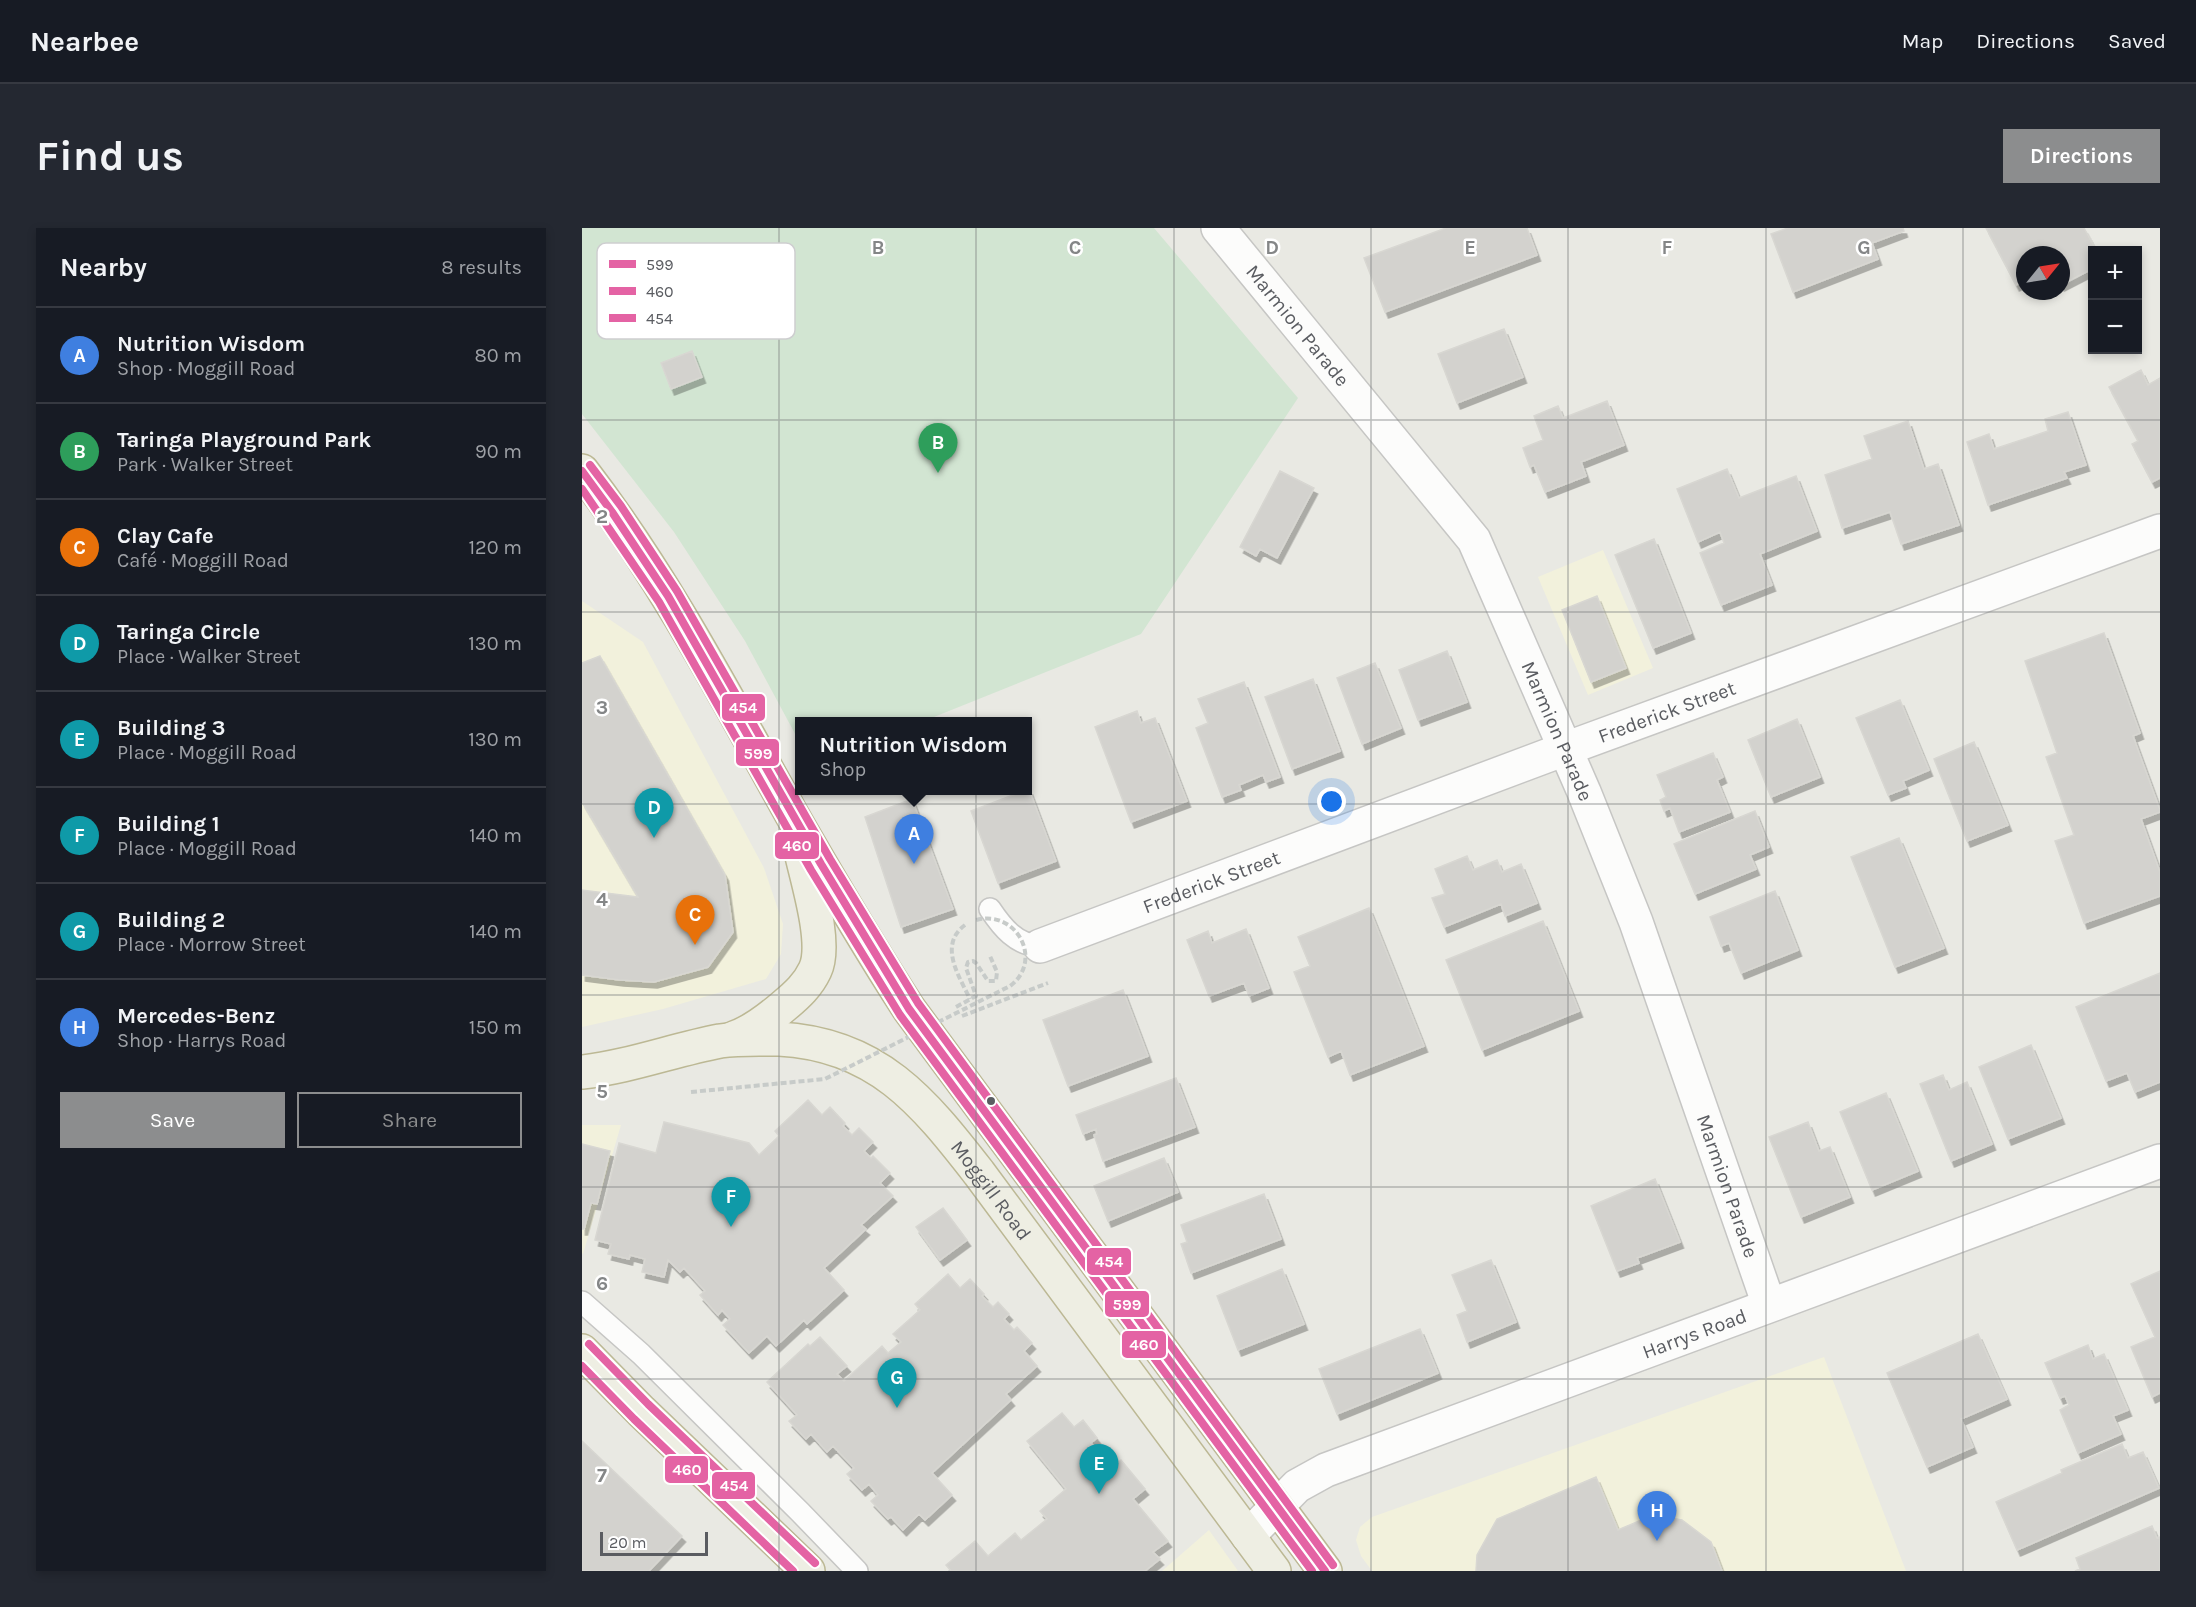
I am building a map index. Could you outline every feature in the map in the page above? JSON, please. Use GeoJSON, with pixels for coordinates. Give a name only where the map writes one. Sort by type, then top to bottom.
{"type":"FeatureCollection","features":[{"type":"Feature","properties":{"kind":"highway","name":"Moggill Road"},"geometry":{"type":"LineString","coordinates":[[582,471],[633,540],[683,619],[866,943],[909,1010],[1325,1571]]}},
{"type":"Feature","properties":{"kind":"highway"},"geometry":{"type":"LineString","coordinates":[[726,1040],[745,1033],[781,1008],[805,986],[816,968],[820,947],[793,816]]}},
{"type":"Feature","properties":{"kind":"highway","name":"Moggill Road"},"geometry":{"type":"LineString","coordinates":[[582,1072],[644,1061],[726,1040],[784,1040],[830,1047],[855,1056],[879,1069],[922,1104],[957,1145],[1057,1276],[1274,1571]]}},
{"type":"Feature","properties":{"kind":"highway"},"geometry":{"type":"LineString","coordinates":[[582,1351],[641,1411],[808,1571]]}},
{"type":"Feature","properties":{"kind":"street","name":"Marmion Parade"},"geometry":{"type":"LineString","coordinates":[[1218,228],[1474,540],[1565,749],[1636,922],[1769,1305]]}},
{"type":"Feature","properties":{"kind":"street","name":"Frederick Street"},"geometry":{"type":"LineString","coordinates":[[1031,964],[1565,749],[2160,531]]}},
{"type":"Feature","properties":{"kind":"street","name":"Harrys Road"},"geometry":{"type":"LineString","coordinates":[[1248,1536],[1297,1486],[1326,1470],[2160,1161]]}},
{"type":"Feature","properties":{"kind":"lane"},"geometry":{"type":"LineString","coordinates":[[990,909],[1009,933],[1026,943],[1031,964]]}},
{"type":"Feature","properties":{"kind":"lane"},"geometry":{"type":"LineString","coordinates":[[582,1302],[641,1354],[857,1571]]}},
{"type":"Feature","properties":{"kind":"path"},"geometry":{"type":"LineString","coordinates":[[691,1092],[825,1079],[994,995],[1017,981],[1024,969],[1024,945],[1018,933],[1008,924],[995,918],[982,918],[963,926],[955,935],[951,952],[956,971],[970,999]]}},
{"type":"Feature","properties":{"kind":"path"},"geometry":{"type":"LineString","coordinates":[[956,1006],[976,996],[966,968],[969,962],[976,963],[988,981],[992,983],[998,978],[990,950]]}},
{"type":"Feature","properties":{"kind":"path"},"geometry":{"type":"LineString","coordinates":[[962,1016],[1048,983],[1031,964]]}},
{"type":"Feature","properties":{"kind":"shaded area"},"geometry":{"type":"Polygon","coordinates":[[[582,228],[1154,228],[1298,398],[1141,634],[934,717],[795,717],[795,734],[745,641],[674,532],[582,414],[582,228]]]}},
{"type":"Feature","properties":{"kind":"shaded area"},"geometry":{"type":"Polygon","coordinates":[[[1603,550],[1653,668],[1588,695],[1538,577],[1603,550]]]}},
{"type":"Feature","properties":{"kind":"shaded area"},"geometry":{"type":"Polygon","coordinates":[[[582,601],[643,642],[764,868],[783,924],[781,954],[766,979],[663,1009],[582,1027],[582,601]]]}},
{"type":"Feature","properties":{"kind":"shaded area"},"geometry":{"type":"Polygon","coordinates":[[[582,1125],[621,1125],[583,1254],[582,1253],[582,1125]]]}},
{"type":"Feature","properties":{"kind":"shaded area"},"geometry":{"type":"Polygon","coordinates":[[[1824,1357],[1906,1571],[1372,1571],[1361,1556],[1356,1540],[1360,1527],[1372,1517],[1824,1357]]]}},
{"type":"Feature","properties":{"kind":"shaded area"},"geometry":{"type":"Polygon","coordinates":[[[1209,1530],[1238,1571],[1162,1571],[1209,1530]]]}},
{"type":"Feature","properties":{"kind":"building"},"geometry":{"type":"Polygon","coordinates":[[[1446,228],[1527,228],[1537,255],[1385,312],[1364,258],[1446,228]]]}},
{"type":"Feature","properties":{"kind":"building"},"geometry":{"type":"Polygon","coordinates":[[[1788,228],[1903,228],[1904,231],[1872,243],[1878,259],[1793,292],[1771,234],[1788,228]]]}},
{"type":"Feature","properties":{"kind":"building"},"geometry":{"type":"Polygon","coordinates":[[[1986,228],[2084,228],[2094,246],[2088,246],[2088,271],[2070,280],[2070,246],[2016,246],[2016,285],[1986,228]]]}},
{"type":"Feature","properties":{"kind":"building"},"geometry":{"type":"Polygon","coordinates":[[[1504,329],[1523,377],[1457,403],[1438,354],[1504,329]]]}},
{"type":"Feature","properties":{"kind":"building"},"geometry":{"type":"Polygon","coordinates":[[[692,351],[702,377],[671,389],[661,363],[692,351]]]}},
{"type":"Feature","properties":{"kind":"building"},"geometry":{"type":"Polygon","coordinates":[[[2141,370],[2148,385],[2160,378],[2160,478],[2152,482],[2132,444],[2138,441],[2109,387],[2141,370]]]}},
{"type":"Feature","properties":{"kind":"building"},"geometry":{"type":"Polygon","coordinates":[[[1607,401],[1624,445],[1581,462],[1586,476],[1545,492],[1534,465],[1530,467],[1523,448],[1543,440],[1534,416],[1558,406],[1563,418],[1607,401]]]}},
{"type":"Feature","properties":{"kind":"building"},"geometry":{"type":"Polygon","coordinates":[[[2068,412],[2086,465],[2064,472],[2067,478],[1988,505],[1967,442],[1989,434],[1994,449],[2048,431],[2045,419],[2068,412]]]}},
{"type":"Feature","properties":{"kind":"building"},"geometry":{"type":"Polygon","coordinates":[[[1908,421],[1924,469],[1938,464],[1959,525],[1901,544],[1890,512],[1842,528],[1825,475],[1872,459],[1864,436],[1908,421]]]}},
{"type":"Feature","properties":{"kind":"building"},"geometry":{"type":"Polygon","coordinates":[[[1727,469],[1739,498],[1796,476],[1817,531],[1760,554],[1772,585],[1721,605],[1700,553],[1724,543],[1720,532],[1698,542],[1677,489],[1727,469]]]}},
{"type":"Feature","properties":{"kind":"building"},"geometry":{"type":"Polygon","coordinates":[[[1280,471],[1314,488],[1277,558],[1260,549],[1256,556],[1240,547],[1280,471]]]}},
{"type":"Feature","properties":{"kind":"building"},"geometry":{"type":"Polygon","coordinates":[[[1654,539],[1691,633],[1653,648],[1615,555],[1654,539]]]}},
{"type":"Feature","properties":{"kind":"building"},"geometry":{"type":"Polygon","coordinates":[[[1597,596],[1626,668],[1591,682],[1562,610],[1597,596]]]}},
{"type":"Feature","properties":{"kind":"building"},"geometry":{"type":"Polygon","coordinates":[[[2104,633],[2140,733],[2133,736],[2160,810],[2160,812],[2141,819],[2160,872],[2160,896],[2084,923],[2055,841],[2074,835],[2046,757],[2057,753],[2025,661],[2104,633]]]}},
{"type":"Feature","properties":{"kind":"building"},"geometry":{"type":"Polygon","coordinates":[[[1447,651],[1467,702],[1418,720],[1399,670],[1447,651]]]}},
{"type":"Feature","properties":{"kind":"building"},"geometry":{"type":"Polygon","coordinates":[[[600,656],[725,875],[733,932],[708,967],[654,982],[582,975],[582,890],[638,897],[582,802],[582,663],[600,656]]]}},
{"type":"Feature","properties":{"kind":"building"},"geometry":{"type":"Polygon","coordinates":[[[1375,663],[1401,728],[1362,744],[1337,678],[1375,663]]]}},
{"type":"Feature","properties":{"kind":"building"},"geometry":{"type":"Polygon","coordinates":[[[1313,679],[1340,751],[1292,769],[1265,697],[1313,679]]]}},
{"type":"Feature","properties":{"kind":"building"},"geometry":{"type":"Polygon","coordinates":[[[1244,682],[1280,777],[1266,782],[1263,775],[1239,785],[1241,790],[1222,797],[1196,728],[1208,723],[1198,699],[1244,682]]]}},
{"type":"Feature","properties":{"kind":"building"},"geometry":{"type":"Polygon","coordinates":[[[1900,700],[1929,770],[1903,781],[1906,788],[1888,795],[1856,718],[1900,700]]]}},
{"type":"Feature","properties":{"kind":"building"},"geometry":{"type":"Polygon","coordinates":[[[1137,711],[1141,723],[1155,718],[1187,801],[1131,822],[1095,727],[1137,711]]]}},
{"type":"Feature","properties":{"kind":"building"},"geometry":{"type":"Polygon","coordinates":[[[1797,719],[1820,777],[1771,797],[1748,740],[1797,719]]]}},
{"type":"Feature","properties":{"kind":"building"},"geometry":{"type":"Polygon","coordinates":[[[1974,742],[2008,825],[1967,841],[1934,759],[1974,742]]]}},
{"type":"Feature","properties":{"kind":"building"},"geometry":{"type":"Polygon","coordinates":[[[1713,753],[1723,777],[1717,780],[1730,812],[1679,832],[1670,808],[1664,811],[1660,800],[1666,797],[1657,775],[1713,753]]]}},
{"type":"Feature","properties":{"kind":"building"},"geometry":{"type":"Polygon","coordinates":[[[1013,795],[1031,795],[1056,861],[998,883],[971,811],[1013,795]]]}},
{"type":"Feature","properties":{"kind":"building"},"geometry":{"type":"Polygon","coordinates":[[[912,799],[953,909],[901,927],[865,817],[912,799]]]}},
{"type":"Feature","properties":{"kind":"building"},"geometry":{"type":"Polygon","coordinates":[[[1755,811],[1769,847],[1750,855],[1756,869],[1695,894],[1674,844],[1755,811]]]}},
{"type":"Feature","properties":{"kind":"building"},"geometry":{"type":"Polygon","coordinates":[[[1899,838],[1944,948],[1895,967],[1851,857],[1899,838]]]}},
{"type":"Feature","properties":{"kind":"building"},"geometry":{"type":"Polygon","coordinates":[[[1467,856],[1473,870],[1497,860],[1502,872],[1521,864],[1537,903],[1505,916],[1501,904],[1444,927],[1432,898],[1445,894],[1435,869],[1467,856]]]}},
{"type":"Feature","properties":{"kind":"building"},"geometry":{"type":"Polygon","coordinates":[[[1775,891],[1798,950],[1741,973],[1729,943],[1721,946],[1710,917],[1775,891]]]}},
{"type":"Feature","properties":{"kind":"building"},"geometry":{"type":"Polygon","coordinates":[[[1369,908],[1424,1046],[1350,1075],[1341,1051],[1328,1057],[1294,972],[1310,966],[1298,937],[1369,908]]]}},
{"type":"Feature","properties":{"kind":"building"},"geometry":{"type":"Polygon","coordinates":[[[1543,921],[1579,1011],[1482,1050],[1446,960],[1543,921]]]}},
{"type":"Feature","properties":{"kind":"building"},"geometry":{"type":"Polygon","coordinates":[[[1246,929],[1269,988],[1249,996],[1244,983],[1209,996],[1187,940],[1208,931],[1212,943],[1246,929]]]}},
{"type":"Feature","properties":{"kind":"building"},"geometry":{"type":"Polygon","coordinates":[[[2160,973],[2160,1082],[2135,1092],[2127,1073],[2106,1081],[2076,1007],[2160,973]]]}},
{"type":"Feature","properties":{"kind":"building"},"geometry":{"type":"Polygon","coordinates":[[[1123,990],[1148,1056],[1068,1086],[1043,1020],[1123,990]]]}},
{"type":"Feature","properties":{"kind":"building"},"geometry":{"type":"Polygon","coordinates":[[[2031,1045],[2061,1118],[2008,1139],[1979,1067],[2031,1045]]]}},
{"type":"Feature","properties":{"kind":"building"},"geometry":{"type":"Polygon","coordinates":[[[1943,1075],[1949,1090],[1967,1082],[1992,1144],[1951,1161],[1920,1084],[1943,1075]]]}},
{"type":"Feature","properties":{"kind":"building"},"geometry":{"type":"Polygon","coordinates":[[[1176,1078],[1195,1127],[1103,1161],[1094,1135],[1097,1134],[1096,1129],[1083,1134],[1076,1115],[1176,1078]]]}},
{"type":"Feature","properties":{"kind":"building"},"geometry":{"type":"Polygon","coordinates":[[[1886,1093],[1918,1171],[1872,1190],[1840,1112],[1886,1093]]]}},
{"type":"Feature","properties":{"kind":"building"},"geometry":{"type":"Polygon","coordinates":[[[808,1100],[822,1115],[830,1107],[845,1123],[843,1126],[852,1135],[859,1128],[873,1142],[864,1151],[871,1158],[873,1156],[890,1173],[880,1183],[893,1196],[861,1225],[866,1229],[824,1268],[844,1290],[807,1324],[804,1320],[776,1346],[767,1336],[749,1353],[723,1325],[730,1319],[722,1310],[718,1315],[700,1295],[705,1291],[684,1268],[680,1272],[668,1260],[664,1277],[642,1272],[645,1259],[630,1255],[629,1259],[608,1254],[611,1244],[595,1240],[619,1143],[656,1153],[664,1122],[749,1143],[759,1155],[779,1136],[775,1131],[808,1100]]]}},
{"type":"Feature","properties":{"kind":"building"},"geometry":{"type":"Polygon","coordinates":[[[1808,1122],[1819,1151],[1830,1147],[1850,1197],[1801,1217],[1769,1137],[1808,1122]]]}},
{"type":"Feature","properties":{"kind":"building"},"geometry":{"type":"Polygon","coordinates":[[[582,1144],[610,1151],[597,1204],[591,1203],[584,1229],[582,1229],[582,1144]]]}},
{"type":"Feature","properties":{"kind":"building"},"geometry":{"type":"Polygon","coordinates":[[[1164,1158],[1178,1192],[1108,1221],[1094,1186],[1164,1158]]]}},
{"type":"Feature","properties":{"kind":"building"},"geometry":{"type":"Polygon","coordinates":[[[1655,1179],[1680,1242],[1637,1258],[1639,1263],[1617,1271],[1591,1206],[1655,1179]]]}},
{"type":"Feature","properties":{"kind":"building"},"geometry":{"type":"Polygon","coordinates":[[[1264,1194],[1281,1239],[1191,1273],[1181,1244],[1187,1242],[1181,1225],[1264,1194]]]}},
{"type":"Feature","properties":{"kind":"building"},"geometry":{"type":"Polygon","coordinates":[[[943,1208],[967,1240],[940,1260],[916,1227],[943,1208]]]}},
{"type":"Feature","properties":{"kind":"building"},"geometry":{"type":"Polygon","coordinates":[[[1491,1260],[1516,1322],[1467,1342],[1457,1315],[1467,1311],[1452,1275],[1491,1260]]]}},
{"type":"Feature","properties":{"kind":"building"},"geometry":{"type":"Polygon","coordinates":[[[1282,1269],[1304,1324],[1238,1350],[1217,1296],[1282,1269]]]}},
{"type":"Feature","properties":{"kind":"building"},"geometry":{"type":"Polygon","coordinates":[[[2160,1271],[2160,1393],[2152,1397],[2131,1347],[2155,1337],[2131,1284],[2160,1271]]]}},
{"type":"Feature","properties":{"kind":"building"},"geometry":{"type":"Polygon","coordinates":[[[948,1274],[960,1288],[970,1279],[993,1307],[998,1302],[1009,1314],[1004,1319],[1014,1330],[1017,1327],[1032,1343],[1024,1351],[1037,1366],[1006,1394],[1011,1400],[932,1473],[952,1495],[925,1520],[919,1514],[903,1530],[891,1517],[888,1519],[871,1501],[878,1495],[869,1484],[862,1490],[847,1474],[854,1468],[833,1446],[827,1452],[811,1434],[806,1439],[789,1421],[797,1415],[767,1382],[808,1344],[810,1346],[820,1337],[847,1366],[837,1374],[844,1381],[882,1346],[888,1353],[901,1342],[893,1334],[920,1310],[915,1304],[948,1274]]]}},
{"type":"Feature","properties":{"kind":"building"},"geometry":{"type":"Polygon","coordinates":[[[1420,1329],[1438,1373],[1337,1414],[1319,1369],[1420,1329]]]}},
{"type":"Feature","properties":{"kind":"building"},"geometry":{"type":"Polygon","coordinates":[[[1978,1334],[2007,1399],[1961,1419],[1973,1447],[1927,1467],[1887,1373],[1978,1334]]]}},
{"type":"Feature","properties":{"kind":"building"},"geometry":{"type":"Polygon","coordinates":[[[2088,1345],[2093,1359],[2104,1354],[2128,1410],[2113,1416],[2121,1434],[2078,1453],[2060,1410],[2069,1405],[2065,1396],[2060,1398],[2045,1363],[2088,1345]]]}},
{"type":"Feature","properties":{"kind":"building"},"geometry":{"type":"Polygon","coordinates":[[[1062,1413],[1074,1427],[1083,1420],[1097,1438],[1091,1443],[1112,1467],[1121,1460],[1145,1489],[1133,1499],[1168,1541],[1153,1552],[1160,1559],[1145,1571],[951,1571],[946,1565],[975,1541],[988,1556],[1015,1533],[1021,1540],[1047,1519],[1040,1511],[1066,1489],[1027,1441],[1062,1413]]]}},
{"type":"Feature","properties":{"kind":"building"},"geometry":{"type":"Polygon","coordinates":[[[582,1441],[682,1536],[649,1571],[582,1571],[582,1441]]]}},
{"type":"Feature","properties":{"kind":"building"},"geometry":{"type":"Polygon","coordinates":[[[2122,1444],[2128,1458],[2143,1452],[2159,1488],[2017,1550],[1996,1502],[2062,1473],[2061,1470],[2122,1444]]]}},
{"type":"Feature","properties":{"kind":"building"},"geometry":{"type":"Polygon","coordinates":[[[1596,1477],[1618,1530],[1653,1515],[1682,1520],[1711,1542],[1722,1571],[1476,1571],[1477,1555],[1497,1519],[1596,1477]]]}},
{"type":"Feature","properties":{"kind":"building"},"geometry":{"type":"Polygon","coordinates":[[[2152,1526],[2157,1538],[2160,1537],[2160,1571],[2075,1571],[2080,1569],[2076,1558],[2152,1526]]]}},
{"type":"Feature","properties":{"kind":"transit line","name":"454"},"geometry":{"type":"LineString","coordinates":[[590,465],[621,506],[677,591],[830,859],[918,1003],[1333,1565]]}},
{"type":"Feature","properties":{"kind":"transit line","name":"599"},"geometry":{"type":"LineString","coordinates":[[582,471],[668,596],[821,864],[909,1009],[1325,1571]]}},
{"type":"Feature","properties":{"kind":"transit line","name":"460"},"geometry":{"type":"LineString","coordinates":[[582,489],[659,602],[811,870],[900,1015],[1312,1571]]}},
{"type":"Feature","properties":{"kind":"transit line","name":"454"},"geometry":{"type":"LineString","coordinates":[[589,1344],[648,1404],[815,1563]]}},
{"type":"Feature","properties":{"kind":"transit line","name":"460"},"geometry":{"type":"LineString","coordinates":[[582,1366],[793,1571]]}},
{"type":"Feature","properties":{"kind":"place","name":"Taringa Playground Park"},"geometry":{"type":"Point","coordinates":[938,473]}},
{"type":"Feature","properties":{"kind":"place","name":"Taringa Circle"},"geometry":{"type":"Point","coordinates":[654,838]}},
{"type":"Feature","properties":{"kind":"place","name":"Nutrition Wisdom"},"geometry":{"type":"Point","coordinates":[914,864]}},
{"type":"Feature","properties":{"kind":"place","name":"Clay Cafe"},"geometry":{"type":"Point","coordinates":[695,945]}},
{"type":"Feature","properties":{"kind":"place","name":"Building 1"},"geometry":{"type":"Point","coordinates":[731,1227]}},
{"type":"Feature","properties":{"kind":"place","name":"Building 2"},"geometry":{"type":"Point","coordinates":[897,1408]}},
{"type":"Feature","properties":{"kind":"place","name":"Building 3"},"geometry":{"type":"Point","coordinates":[1099,1494]}},
{"type":"Feature","properties":{"kind":"place","name":"Mercedes-Benz"},"geometry":{"type":"Point","coordinates":[1657,1541]}}]}
